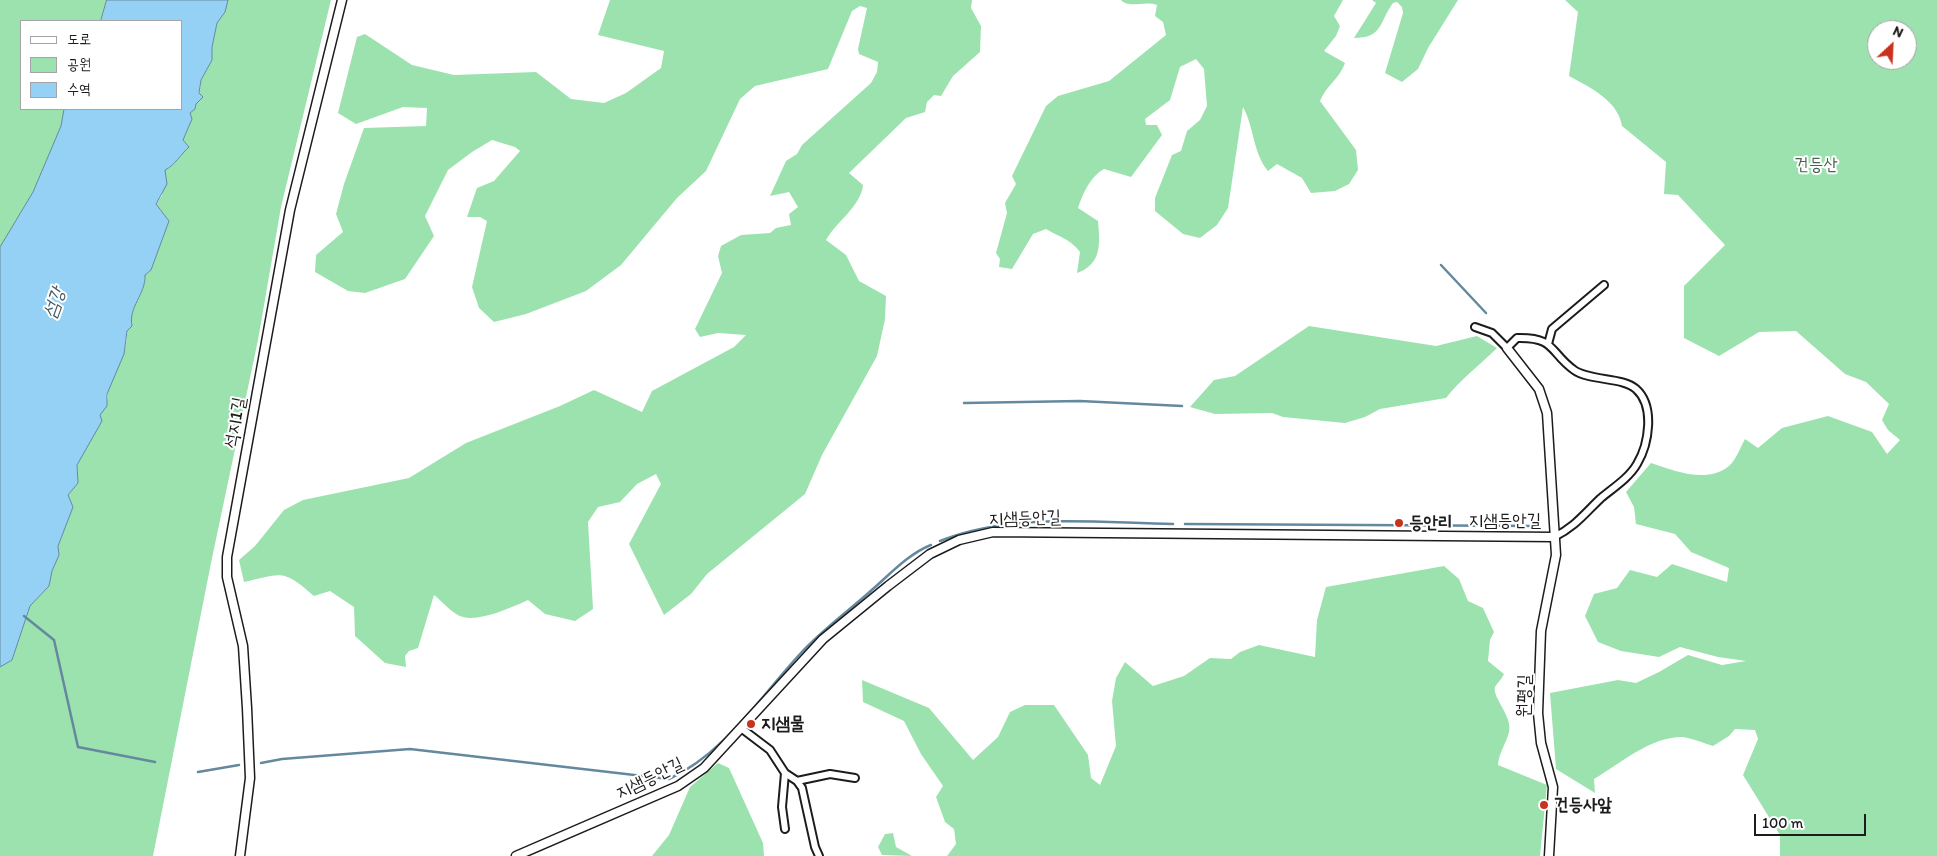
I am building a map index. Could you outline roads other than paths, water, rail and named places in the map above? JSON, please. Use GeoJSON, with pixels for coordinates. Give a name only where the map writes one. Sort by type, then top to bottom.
{"type":"FeatureCollection","features":[{"type":"Feature","properties":{"kind":"street","name":"석지1길"},"geometry":{"type":"LineString","coordinates":[[240,856],[250,778],[247,708],[243,646],[227,578],[227,557],[290,210],[342,0]]}},
{"type":"Feature","properties":{"kind":"street"},"geometry":{"type":"LineString","coordinates":[[1475,327],[1492,333],[1507,348],[1517,338],[1532,338],[1548,344],[1552,329],[1604,284]]}},
{"type":"Feature","properties":{"kind":"street","name":"지샘등안길"},"geometry":{"type":"LineString","coordinates":[[516,856],[678,786],[704,768],[823,639],[930,554],[959,540],[1003,532],[1554,537],[1570,530],[1637,465],[1644,450],[1648,411],[1643,397],[1635,387],[1574,370],[1548,344]]}},
{"type":"Feature","properties":{"kind":"street","name":"지샘등안길"},"geometry":{"type":"LineString","coordinates":[[1507,348],[1539,389],[1547,413],[1554,537]]}},
{"type":"Feature","properties":{"kind":"street","name":"원평길"},"geometry":{"type":"LineString","coordinates":[[1549,856],[1553,788],[1541,743],[1538,713],[1541,631],[1556,555],[1554,537]]}},
{"type":"Feature","properties":{"kind":"street"},"geometry":{"type":"LineString","coordinates":[[741,728],[770,750],[785,774],[797,781],[802,788],[815,847],[819,856]]}},
{"type":"Feature","properties":{"kind":"street"},"geometry":{"type":"LineString","coordinates":[[785,774],[782,807],[785,829]]}},
{"type":"Feature","properties":{"kind":"street"},"geometry":{"type":"LineString","coordinates":[[797,781],[830,774],[854,778]]}},
{"type":"Feature","properties":{"kind":"water","name":"섬강"},"geometry":{"type":"Polygon","coordinates":[[[107,0],[228,0],[225,12],[217,23],[212,47],[212,60],[201,80],[199,93],[203,97],[190,113],[192,119],[183,140],[189,147],[165,170],[167,184],[156,204],[169,221],[151,270],[145,275],[143,288],[132,313],[132,326],[127,331],[124,354],[107,394],[107,406],[100,415],[102,421],[77,465],[78,483],[68,495],[73,507],[58,546],[59,555],[52,571],[49,586],[30,606],[12,660],[0,667],[0,247],[33,192],[61,126],[64,110],[182,110],[182,20],[101,20],[107,0]]]}},
{"type":"Feature","properties":{"kind":"waterway"},"geometry":{"type":"LineString","coordinates":[[1441,265],[1486,313]]}},
{"type":"Feature","properties":{"kind":"waterway"},"geometry":{"type":"LineString","coordinates":[[964,403],[1080,401],[1182,406]]}},
{"type":"Feature","properties":{"kind":"waterway"},"geometry":{"type":"LineString","coordinates":[[940,541],[996,526],[1025,523],[1084,521],[1173,524]]}},
{"type":"Feature","properties":{"kind":"waterway"},"geometry":{"type":"LineString","coordinates":[[1185,524],[1536,526]]}},
{"type":"Feature","properties":{"kind":"waterway"},"geometry":{"type":"LineString","coordinates":[[261,763],[282,759],[410,749],[669,779],[689,768],[724,740],[817,637],[901,564],[931,545]]}},
{"type":"Feature","properties":{"kind":"waterway"},"geometry":{"type":"LineString","coordinates":[[24,616],[54,640],[78,747],[155,762]]}},
{"type":"Feature","properties":{"kind":"waterway"},"geometry":{"type":"LineString","coordinates":[[198,772],[239,765]]}},
{"type":"Feature","properties":{"kind":"place","name":"등안리"},"geometry":{"type":"Point","coordinates":[1399,523]}},
{"type":"Feature","properties":{"kind":"place","name":"지샘물"},"geometry":{"type":"Point","coordinates":[751,724]}},
{"type":"Feature","properties":{"kind":"place","name":"건등사앞"},"geometry":{"type":"Point","coordinates":[1544,805]}},
{"type":"Feature","properties":{"kind":"park label","name":"건등산"},"geometry":{"type":"Point","coordinates":[1816,165]}}]}
